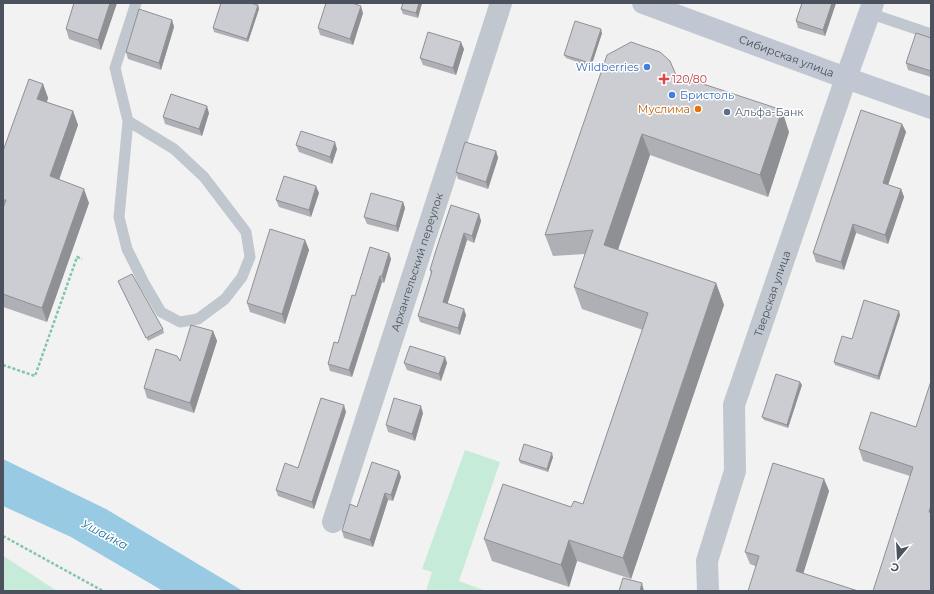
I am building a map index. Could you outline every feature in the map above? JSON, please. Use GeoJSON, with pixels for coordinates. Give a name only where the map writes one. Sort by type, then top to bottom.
{"type":"FeatureCollection","features":[{"type":"Feature","properties":{"kind":"main road","name":"Сибирская улица"},"geometry":{"type":"LineString","coordinates":[[643,3],[931,108]]}},
{"type":"Feature","properties":{"kind":"main road","name":"Тверская улица"},"geometry":{"type":"LineString","coordinates":[[846,78],[871,8]]}},
{"type":"Feature","properties":{"kind":"street","name":"Архангельский переулок"},"geometry":{"type":"LineString","coordinates":[[333,522],[501,3]]}},
{"type":"Feature","properties":{"kind":"street","name":"Тверская улица"},"geometry":{"type":"LineString","coordinates":[[708,591],[708,561],[734,471],[734,405],[846,78]]}},
{"type":"Feature","properties":{"kind":"lane"},"geometry":{"type":"LineString","coordinates":[[128,121],[174,149],[204,177],[246,232],[250,257],[242,277],[225,299],[198,319],[180,322],[161,312],[144,283],[127,248],[119,217],[128,121],[115,68],[136,3]]}},
{"type":"Feature","properties":{"kind":"lane"},"geometry":{"type":"LineString","coordinates":[[871,8],[931,34]]}},
{"type":"Feature","properties":{"kind":"path"},"geometry":{"type":"LineString","coordinates":[[3,365],[35,376],[77,257],[82,259]]}},
{"type":"Feature","properties":{"kind":"path"},"geometry":{"type":"LineString","coordinates":[[3,536],[103,591]]}},
{"type":"Feature","properties":{"kind":"green space"},"geometry":{"type":"Polygon","coordinates":[[[465,450],[500,462],[459,581],[486,591],[426,591],[432,572],[422,569],[465,450]]]}},
{"type":"Feature","properties":{"kind":"green space"},"geometry":{"type":"Polygon","coordinates":[[[3,557],[5,557],[57,591],[3,591],[3,557]]]}},
{"type":"Feature","properties":{"kind":"water","name":"Ушайка"},"geometry":{"type":"Polygon","coordinates":[[[3,459],[106,509],[243,591],[163,591],[71,537],[3,506],[3,459]]]}},
{"type":"Feature","properties":{"kind":"building"},"geometry":{"type":"Polygon","coordinates":[[[74,3],[110,3],[98,40],[66,29],[74,3]]]}},
{"type":"Feature","properties":{"kind":"building"},"geometry":{"type":"Polygon","coordinates":[[[221,3],[250,3],[258,5],[247,39],[213,28],[221,3]]]}},
{"type":"Feature","properties":{"kind":"building"},"geometry":{"type":"Polygon","coordinates":[[[326,3],[352,3],[361,6],[350,39],[318,28],[326,3]]]}},
{"type":"Feature","properties":{"kind":"building"},"geometry":{"type":"Polygon","coordinates":[[[403,3],[419,3],[416,13],[401,9],[403,3]]]}},
{"type":"Feature","properties":{"kind":"building"},"geometry":{"type":"Polygon","coordinates":[[[802,3],[832,3],[823,30],[796,21],[802,3]]]}},
{"type":"Feature","properties":{"kind":"building"},"geometry":{"type":"Polygon","coordinates":[[[139,9],[172,20],[159,63],[126,52],[139,9]]]}},
{"type":"Feature","properties":{"kind":"building"},"geometry":{"type":"Polygon","coordinates":[[[575,21],[601,29],[590,63],[564,55],[575,21]]]}},
{"type":"Feature","properties":{"kind":"building"},"geometry":{"type":"Polygon","coordinates":[[[428,32],[461,42],[453,68],[420,58],[428,32]]]}},
{"type":"Feature","properties":{"kind":"building"},"geometry":{"type":"Polygon","coordinates":[[[916,33],[931,38],[931,71],[906,63],[916,33]]]}},
{"type":"Feature","properties":{"kind":"building"},"geometry":{"type":"Polygon","coordinates":[[[631,42],[660,52],[670,61],[676,75],[782,110],[760,175],[642,134],[604,245],[716,283],[623,558],[569,540],[561,565],[484,539],[503,484],[571,507],[574,501],[583,504],[648,313],[574,287],[593,230],[545,235],[607,55],[631,42]]]}},
{"type":"Feature","properties":{"kind":"building"},"geometry":{"type":"Polygon","coordinates":[[[29,79],[43,84],[37,99],[73,111],[50,176],[84,189],[42,308],[3,294],[3,208],[6,200],[3,200],[3,151],[29,79]]]}},
{"type":"Feature","properties":{"kind":"building"},"geometry":{"type":"Polygon","coordinates":[[[171,94],[207,106],[199,129],[163,117],[171,94]]]}},
{"type":"Feature","properties":{"kind":"building"},"geometry":{"type":"Polygon","coordinates":[[[861,110],[902,124],[883,183],[901,189],[885,235],[853,224],[841,262],[813,253],[861,110]]]}},
{"type":"Feature","properties":{"kind":"building"},"geometry":{"type":"Polygon","coordinates":[[[301,131],[335,142],[330,157],[296,145],[301,131]]]}},
{"type":"Feature","properties":{"kind":"building"},"geometry":{"type":"Polygon","coordinates":[[[465,142],[496,151],[486,182],[456,172],[465,142]]]}},
{"type":"Feature","properties":{"kind":"building"},"geometry":{"type":"Polygon","coordinates":[[[284,176],[316,186],[309,210],[276,200],[284,176]]]}},
{"type":"Feature","properties":{"kind":"building"},"geometry":{"type":"Polygon","coordinates":[[[371,193],[403,202],[396,226],[364,217],[371,193]]]}},
{"type":"Feature","properties":{"kind":"building"},"geometry":{"type":"Polygon","coordinates":[[[451,205],[479,214],[472,236],[464,233],[443,302],[464,309],[458,328],[418,316],[432,271],[430,270],[451,205]]]}},
{"type":"Feature","properties":{"kind":"building"},"geometry":{"type":"Polygon","coordinates":[[[270,229],[305,240],[282,314],[247,303],[270,229]]]}},
{"type":"Feature","properties":{"kind":"building"},"geometry":{"type":"Polygon","coordinates":[[[370,247],[389,253],[349,370],[328,364],[334,342],[338,343],[352,295],[355,296],[370,247]]]}},
{"type":"Feature","properties":{"kind":"building"},"geometry":{"type":"Polygon","coordinates":[[[132,274],[163,329],[146,338],[118,281],[132,274]]]}},
{"type":"Feature","properties":{"kind":"building"},"geometry":{"type":"Polygon","coordinates":[[[864,300],[899,311],[878,376],[834,362],[842,336],[852,339],[864,300]]]}},
{"type":"Feature","properties":{"kind":"building"},"geometry":{"type":"Polygon","coordinates":[[[191,325],[213,331],[190,403],[144,388],[156,349],[177,356],[180,361],[191,325]]]}},
{"type":"Feature","properties":{"kind":"building"},"geometry":{"type":"Polygon","coordinates":[[[410,346],[445,357],[439,374],[404,363],[410,346]]]}},
{"type":"Feature","properties":{"kind":"building"},"geometry":{"type":"Polygon","coordinates":[[[776,374],[800,382],[787,425],[762,417],[776,374]]]}},
{"type":"Feature","properties":{"kind":"building"},"geometry":{"type":"Polygon","coordinates":[[[931,381],[931,505],[929,512],[931,513],[931,591],[873,591],[913,467],[859,449],[871,412],[916,427],[931,381]]]}},
{"type":"Feature","properties":{"kind":"building"},"geometry":{"type":"Polygon","coordinates":[[[321,398],[344,405],[312,502],[276,490],[285,463],[298,468],[321,398]]]}},
{"type":"Feature","properties":{"kind":"building"},"geometry":{"type":"Polygon","coordinates":[[[394,398],[421,406],[412,434],[386,425],[394,398]]]}},
{"type":"Feature","properties":{"kind":"building"},"geometry":{"type":"Polygon","coordinates":[[[524,444],[552,453],[547,469],[519,460],[524,444]]]}},
{"type":"Feature","properties":{"kind":"building"},"geometry":{"type":"Polygon","coordinates":[[[372,462],[399,471],[391,495],[385,493],[370,540],[342,531],[350,504],[357,507],[372,462]]]}},
{"type":"Feature","properties":{"kind":"building"},"geometry":{"type":"Polygon","coordinates":[[[773,463],[824,479],[796,571],[858,591],[748,591],[759,556],[745,552],[773,463]]]}},
{"type":"Feature","properties":{"kind":"building"},"geometry":{"type":"Polygon","coordinates":[[[623,578],[642,583],[640,591],[619,591],[623,578]]]}},
{"type":"Feature","properties":{"kind":"place","name":"Wildberries"},"geometry":{"type":"Point","coordinates":[647,67]}},
{"type":"Feature","properties":{"kind":"place","name":"120/80"},"geometry":{"type":"Point","coordinates":[664,79]}},
{"type":"Feature","properties":{"kind":"place","name":"Бристоль"},"geometry":{"type":"Point","coordinates":[672,95]}},
{"type":"Feature","properties":{"kind":"place","name":"Муслима"},"geometry":{"type":"Point","coordinates":[698,109]}},
{"type":"Feature","properties":{"kind":"place","name":"Альфа-Банк"},"geometry":{"type":"Point","coordinates":[727,112]}}]}
